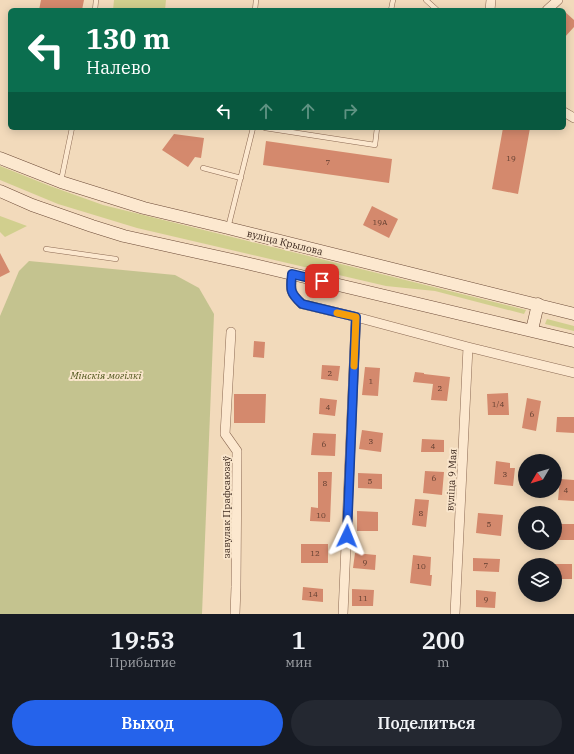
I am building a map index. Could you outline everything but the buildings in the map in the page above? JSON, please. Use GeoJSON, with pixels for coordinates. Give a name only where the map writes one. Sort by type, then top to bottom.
{"type":"FeatureCollection","features":[{"type":"Feature","properties":{"kind":"main road","name":"вуліца Крылова"},"geometry":{"type":"LineString","coordinates":[[0,158],[60,182],[144,208],[574,314]]}},
{"type":"Feature","properties":{"kind":"main road"},"geometry":{"type":"LineString","coordinates":[[0,191],[32,205],[124,236],[574,341]]}},
{"type":"Feature","properties":{"kind":"main road"},"geometry":{"type":"LineString","coordinates":[[532,330],[538,304]]}},
{"type":"Feature","properties":{"kind":"street"},"geometry":{"type":"LineString","coordinates":[[549,8],[558,0]]}},
{"type":"Feature","properties":{"kind":"street"},"geometry":{"type":"LineString","coordinates":[[292,274],[290,290],[302,304],[574,373]]}},
{"type":"Feature","properties":{"kind":"street"},"geometry":{"type":"LineString","coordinates":[[343,614],[356,317]]}},
{"type":"Feature","properties":{"kind":"street","name":"завулак Прафсаюзаў"},"geometry":{"type":"LineString","coordinates":[[231,332],[225,434],[237,451],[235,614]]}},
{"type":"Feature","properties":{"kind":"street","name":"вуліца 9 Мая"},"geometry":{"type":"LineString","coordinates":[[455,614],[468,347]]}},
{"type":"Feature","properties":{"kind":"lane"},"geometry":{"type":"LineString","coordinates":[[426,0],[435,8]]}},
{"type":"Feature","properties":{"kind":"lane"},"geometry":{"type":"LineString","coordinates":[[60,182],[72,130]]}},
{"type":"Feature","properties":{"kind":"lane"},"geometry":{"type":"LineString","coordinates":[[228,228],[253,130]]}},
{"type":"Feature","properties":{"kind":"lane"},"geometry":{"type":"LineString","coordinates":[[278,130],[375,145],[377,130]]}},
{"type":"Feature","properties":{"kind":"lane"},"geometry":{"type":"LineString","coordinates":[[203,168],[241,178]]}},
{"type":"Feature","properties":{"kind":"lane"},"geometry":{"type":"LineString","coordinates":[[46,249],[116,259]]}},
{"type":"Feature","properties":{"kind":"shaded area"},"geometry":{"type":"Polygon","coordinates":[[[114,0],[166,0],[165,8],[113,8],[114,0]]]}},
{"type":"Feature","properties":{"kind":"shaded area"},"geometry":{"type":"Polygon","coordinates":[[[0,166],[103,205],[526,310],[524,314],[435,291],[386,286],[137,228],[58,204],[0,180],[0,166]]]}},
{"type":"Feature","properties":{"kind":"shaded area"},"geometry":{"type":"Polygon","coordinates":[[[0,216],[27,226],[5,237],[0,232],[0,216]]]}},
{"type":"Feature","properties":{"kind":"shaded area"},"geometry":{"type":"Polygon","coordinates":[[[547,319],[574,326],[574,331],[545,324],[547,319]]]}},
{"type":"Feature","properties":{"kind":"green space","name":"Мінскія могілкі"},"geometry":{"type":"Polygon","coordinates":[[[29,261],[175,275],[199,288],[214,314],[202,614],[0,614],[0,316],[19,271],[29,261]]]}},
{"type":"Feature","properties":{"kind":"slow traffic"},"geometry":{"type":"LineString","coordinates":[[337,313],[356,317],[354,366]]}},
{"type":"Feature","properties":{"kind":"route"},"geometry":{"type":"LineString","coordinates":[[322,281],[292,274],[290,290],[302,304],[356,317],[347,536]]}}]}
